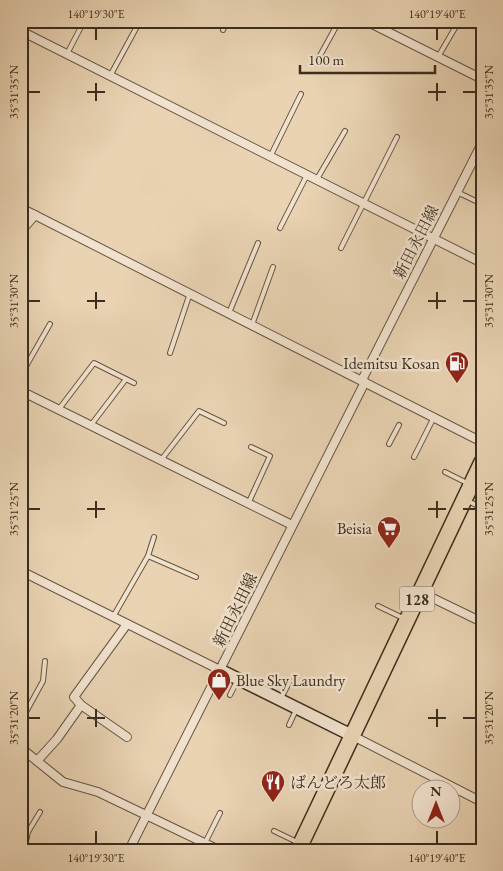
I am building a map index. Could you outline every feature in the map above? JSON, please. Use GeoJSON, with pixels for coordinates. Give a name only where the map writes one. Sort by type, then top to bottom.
{"type":"FeatureCollection","features":[{"type":"Feature","properties":{"kind":"highway","name":"128"},"geometry":{"type":"LineString","coordinates":[[300,847],[481,465]]}},
{"type":"Feature","properties":{"kind":"street"},"geometry":{"type":"LineString","coordinates":[[366,21],[482,79]]}},
{"type":"Feature","properties":{"kind":"street"},"geometry":{"type":"LineString","coordinates":[[21,31],[482,263]]}},
{"type":"Feature","properties":{"kind":"street","name":"新田永田線"},"geometry":{"type":"LineString","coordinates":[[129,850],[482,144]]}},
{"type":"Feature","properties":{"kind":"street"},"geometry":{"type":"LineString","coordinates":[[21,208],[482,442]]}},
{"type":"Feature","properties":{"kind":"street"},"geometry":{"type":"LineString","coordinates":[[21,232],[35,215]]}},
{"type":"Feature","properties":{"kind":"street"},"geometry":{"type":"LineString","coordinates":[[21,391],[292,525]]}},
{"type":"Feature","properties":{"kind":"street"},"geometry":{"type":"LineString","coordinates":[[24,573],[352,735],[482,802]]}},
{"type":"Feature","properties":{"kind":"street"},"geometry":{"type":"LineString","coordinates":[[420,592],[482,622]]}},
{"type":"Feature","properties":{"kind":"street"},"geometry":{"type":"LineString","coordinates":[[127,624],[74,697],[81,705],[127,737]]}},
{"type":"Feature","properties":{"kind":"street"},"geometry":{"type":"LineString","coordinates":[[37,761],[57,739],[81,705]]}},
{"type":"Feature","properties":{"kind":"street"},"geometry":{"type":"LineString","coordinates":[[21,748],[63,782],[98,792],[218,850]]}},
{"type":"Feature","properties":{"kind":"lane"},"geometry":{"type":"LineString","coordinates":[[67,54],[84,21]]}},
{"type":"Feature","properties":{"kind":"lane"},"geometry":{"type":"LineString","coordinates":[[110,76],[140,21]]}},
{"type":"Feature","properties":{"kind":"lane"},"geometry":{"type":"LineString","coordinates":[[223,30],[227,21]]}},
{"type":"Feature","properties":{"kind":"lane"},"geometry":{"type":"LineString","coordinates":[[316,63],[339,21]]}},
{"type":"Feature","properties":{"kind":"lane"},"geometry":{"type":"LineString","coordinates":[[438,57],[459,21]]}},
{"type":"Feature","properties":{"kind":"lane"},"geometry":{"type":"LineString","coordinates":[[270,156],[301,94]]}},
{"type":"Feature","properties":{"kind":"lane"},"geometry":{"type":"LineString","coordinates":[[317,180],[345,131]]}},
{"type":"Feature","properties":{"kind":"lane"},"geometry":{"type":"LineString","coordinates":[[340,248],[397,136]]}},
{"type":"Feature","properties":{"kind":"lane"},"geometry":{"type":"LineString","coordinates":[[280,228],[306,175]]}},
{"type":"Feature","properties":{"kind":"lane"},"geometry":{"type":"LineString","coordinates":[[457,192],[482,204]]}},
{"type":"Feature","properties":{"kind":"lane"},"geometry":{"type":"LineString","coordinates":[[230,314],[258,243]]}},
{"type":"Feature","properties":{"kind":"lane"},"geometry":{"type":"LineString","coordinates":[[252,325],[273,267]]}},
{"type":"Feature","properties":{"kind":"lane"},"geometry":{"type":"LineString","coordinates":[[170,353],[190,294]]}},
{"type":"Feature","properties":{"kind":"lane"},"geometry":{"type":"LineString","coordinates":[[21,375],[50,324]]}},
{"type":"Feature","properties":{"kind":"lane"},"geometry":{"type":"LineString","coordinates":[[59,410],[94,363],[134,383]]}},
{"type":"Feature","properties":{"kind":"lane"},"geometry":{"type":"LineString","coordinates":[[91,425],[126,379]]}},
{"type":"Feature","properties":{"kind":"lane"},"geometry":{"type":"LineString","coordinates":[[161,460],[199,411],[224,423]]}},
{"type":"Feature","properties":{"kind":"lane"},"geometry":{"type":"LineString","coordinates":[[414,457],[434,418]]}},
{"type":"Feature","properties":{"kind":"lane"},"geometry":{"type":"LineString","coordinates":[[389,444],[398,425]]}},
{"type":"Feature","properties":{"kind":"lane"},"geometry":{"type":"LineString","coordinates":[[248,504],[270,456],[251,447]]}},
{"type":"Feature","properties":{"kind":"lane"},"geometry":{"type":"LineString","coordinates":[[446,472],[471,485]]}},
{"type":"Feature","properties":{"kind":"lane"},"geometry":{"type":"LineString","coordinates":[[464,499],[482,508]]}},
{"type":"Feature","properties":{"kind":"lane"},"geometry":{"type":"LineString","coordinates":[[113,617],[148,556],[154,537]]}},
{"type":"Feature","properties":{"kind":"lane"},"geometry":{"type":"LineString","coordinates":[[148,556],[196,577]]}},
{"type":"Feature","properties":{"kind":"lane"},"geometry":{"type":"LineString","coordinates":[[21,584],[24,573]]}},
{"type":"Feature","properties":{"kind":"lane"},"geometry":{"type":"LineString","coordinates":[[378,606],[407,620]]}},
{"type":"Feature","properties":{"kind":"lane"},"geometry":{"type":"LineString","coordinates":[[21,721],[43,681],[45,661]]}},
{"type":"Feature","properties":{"kind":"lane"},"geometry":{"type":"LineString","coordinates":[[230,695],[238,679]]}},
{"type":"Feature","properties":{"kind":"lane"},"geometry":{"type":"LineString","coordinates":[[280,700],[290,681]]}},
{"type":"Feature","properties":{"kind":"lane"},"geometry":{"type":"LineString","coordinates":[[289,725],[297,708]]}},
{"type":"Feature","properties":{"kind":"lane"},"geometry":{"type":"LineString","coordinates":[[22,850],[28,832],[40,812]]}},
{"type":"Feature","properties":{"kind":"lane"},"geometry":{"type":"LineString","coordinates":[[205,843],[220,813]]}},
{"type":"Feature","properties":{"kind":"lane"},"geometry":{"type":"LineString","coordinates":[[274,831],[300,847]]}},
{"type":"Feature","properties":{"kind":"place","name":"Idemitsu Kosan"},"geometry":{"type":"Point","coordinates":[457,384]}},
{"type":"Feature","properties":{"kind":"place","name":"Beisia"},"geometry":{"type":"Point","coordinates":[389,549]}},
{"type":"Feature","properties":{"kind":"place","name":"Blue Sky Laundry"},"geometry":{"type":"Point","coordinates":[219,701]}},
{"type":"Feature","properties":{"kind":"place","name":"ばんどろ太郎"},"geometry":{"type":"Point","coordinates":[273,803]}}]}
